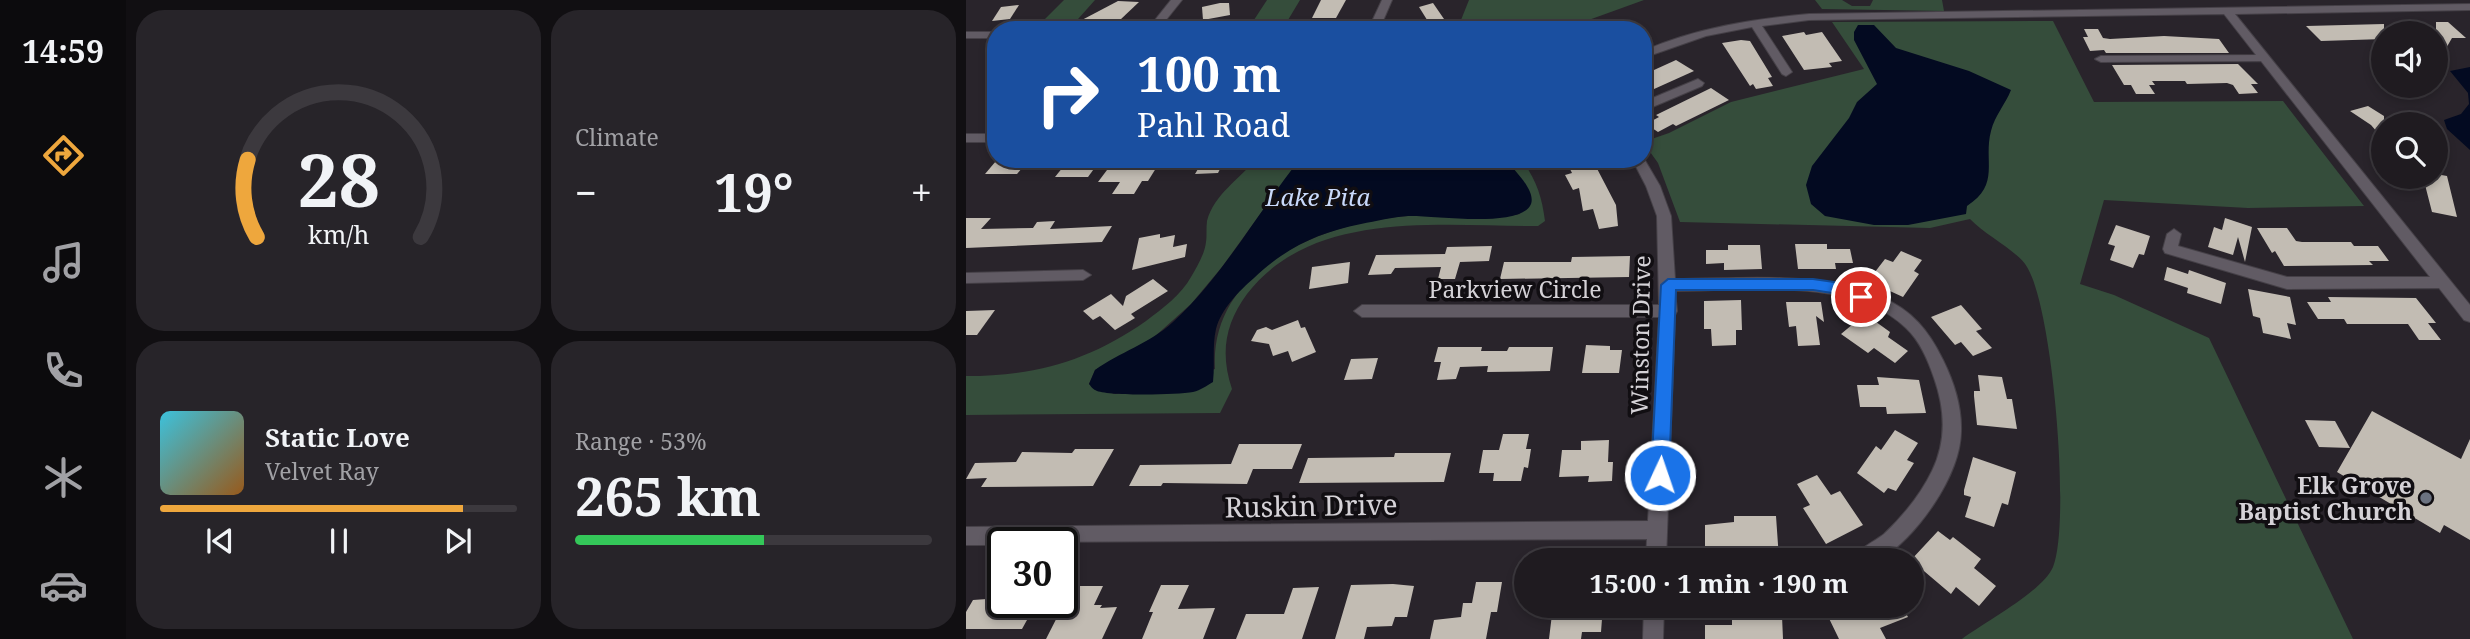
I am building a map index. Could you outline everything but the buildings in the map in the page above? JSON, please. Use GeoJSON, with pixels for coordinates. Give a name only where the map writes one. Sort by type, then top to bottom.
{"type":"FeatureCollection","features":[{"type":"Feature","properties":{"kind":"street"},"geometry":{"type":"LineString","coordinates":[[1160,21],[1177,0]]}},
{"type":"Feature","properties":{"kind":"street"},"geometry":{"type":"LineString","coordinates":[[1377,21],[1387,0]]}},
{"type":"Feature","properties":{"kind":"street"},"geometry":{"type":"LineString","coordinates":[[1958,0],[1961,14]]}},
{"type":"Feature","properties":{"kind":"street"},"geometry":{"type":"LineString","coordinates":[[1652,51],[1712,32],[1809,17],[2470,7]]}},
{"type":"Feature","properties":{"kind":"street"},"geometry":{"type":"LineString","coordinates":[[2228,12],[2470,316]]}},
{"type":"Feature","properties":{"kind":"street"},"geometry":{"type":"LineString","coordinates":[[1755,24],[1786,72]]}},
{"type":"Feature","properties":{"kind":"street"},"geometry":{"type":"LineString","coordinates":[[966,35],[987,35]]}},
{"type":"Feature","properties":{"kind":"street"},"geometry":{"type":"LineString","coordinates":[[2101,59],[2264,58]]}},
{"type":"Feature","properties":{"kind":"street"},"geometry":{"type":"LineString","coordinates":[[1652,103],[1698,83]]}},
{"type":"Feature","properties":{"kind":"street"},"geometry":{"type":"LineString","coordinates":[[966,138],[987,138]]}},
{"type":"Feature","properties":{"kind":"street","name":"Winston Drive"},"geometry":{"type":"LineString","coordinates":[[1643,168],[1664,216],[1668,285],[1656,548]]}},
{"type":"Feature","properties":{"kind":"street"},"geometry":{"type":"LineString","coordinates":[[2174,234],[2170,249],[2287,283],[2443,282]]}},
{"type":"Feature","properties":{"kind":"street"},"geometry":{"type":"LineString","coordinates":[[966,278],[1083,275]]}},
{"type":"Feature","properties":{"kind":"street"},"geometry":{"type":"LineString","coordinates":[[1668,285],[1834,287],[1882,305],[1911,323],[1928,345],[1942,374],[1950,411],[1951,446],[1931,493],[1905,525],[1880,548]]}},
{"type":"Feature","properties":{"kind":"street","name":"Parkview Circle"},"geometry":{"type":"LineString","coordinates":[[1362,311],[1668,311]]}},
{"type":"Feature","properties":{"kind":"street","name":"Ruskin Drive"},"geometry":{"type":"LineString","coordinates":[[966,536],[1657,530]]}},
{"type":"Feature","properties":{"kind":"street"},"geometry":{"type":"LineString","coordinates":[[1653,639],[1654,618]]}},
{"type":"Feature","properties":{"kind":"green space"},"geometry":{"type":"Polygon","coordinates":[[[1064,0],[1095,0],[1076,21],[1043,21],[1064,0]]]}},
{"type":"Feature","properties":{"kind":"green space"},"geometry":{"type":"Polygon","coordinates":[[[1267,0],[1300,0],[1287,21],[1253,21],[1267,0]]]}},
{"type":"Feature","properties":{"kind":"green space"},"geometry":{"type":"Polygon","coordinates":[[[1469,0],[1644,0],[1586,21],[1461,21],[1469,0]]]}},
{"type":"Feature","properties":{"kind":"green space"},"geometry":{"type":"Polygon","coordinates":[[[1815,0],[1842,0],[1852,6],[1870,6],[1873,0],[1942,0],[1944,11],[1822,9],[1815,0]]]}},
{"type":"Feature","properties":{"kind":"green space"},"geometry":{"type":"Polygon","coordinates":[[[2053,21],[2094,102],[2283,101],[2364,206],[2248,208],[2104,200],[2080,284],[2114,295],[2209,338],[2353,639],[1962,639],[2038,586],[2053,567],[2058,543],[2060,463],[2057,416],[2045,325],[2027,267],[2017,255],[1970,219],[1930,228],[1680,222],[1658,163],[1652,155],[1652,139],[1731,102],[1864,69],[1832,22],[2053,21]]]}},
{"type":"Feature","properties":{"kind":"green space"},"geometry":{"type":"Polygon","coordinates":[[[1248,168],[1294,168],[1222,267],[1191,304],[1153,338],[1095,370],[1089,384],[1114,394],[1135,393],[1215,369],[1218,334],[1231,303],[1251,278],[1278,257],[1308,240],[1375,220],[1408,216],[1478,218],[1520,214],[1527,188],[1512,168],[1527,168],[1538,188],[1545,221],[1538,226],[1422,225],[1382,228],[1343,235],[1307,247],[1275,266],[1247,294],[1234,316],[1229,328],[1226,351],[1232,389],[1220,413],[966,415],[966,376],[1015,373],[1082,356],[1125,335],[1171,301],[1187,283],[1200,260],[1210,211],[1228,187],[1248,168]]]}},
{"type":"Feature","properties":{"kind":"water"},"geometry":{"type":"Polygon","coordinates":[[[1858,25],[1874,25],[1896,48],[1969,71],[2011,90],[1991,131],[1987,181],[1977,198],[1967,206],[1966,214],[1908,225],[1874,225],[1825,216],[1811,204],[1806,185],[1812,166],[1849,118],[1857,102],[1877,84],[1854,40],[1858,25]]]}},
{"type":"Feature","properties":{"kind":"water"},"geometry":{"type":"Polygon","coordinates":[[[2470,67],[2470,150],[2448,130],[2448,119],[2461,114],[2469,104],[2468,93],[2450,71],[2470,67]]]}},
{"type":"Feature","properties":{"kind":"water","name":"Lake Pita"},"geometry":{"type":"Polygon","coordinates":[[[1293,168],[1513,168],[1527,186],[1532,198],[1531,204],[1524,212],[1511,216],[1494,219],[1402,217],[1345,228],[1303,243],[1266,267],[1226,308],[1218,322],[1215,335],[1213,382],[1196,391],[1173,394],[1116,394],[1093,388],[1089,384],[1095,370],[1154,336],[1191,304],[1224,264],[1293,168]]]}},
{"type":"Feature","properties":{"kind":"place","name":"Elk Grove Baptist Church"},"geometry":{"type":"Point","coordinates":[2426,498]}},
{"type":"Feature","properties":{"kind":"route"},"geometry":{"type":"LineString","coordinates":[[1660,475],[1668,285],[1813,285],[1834,287],[1861,297]]}}]}
